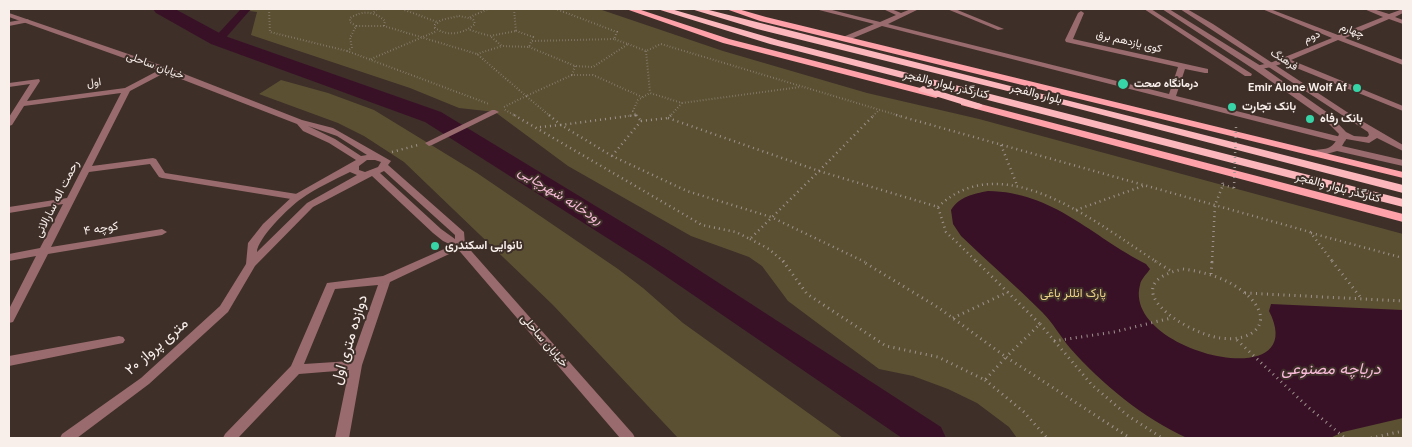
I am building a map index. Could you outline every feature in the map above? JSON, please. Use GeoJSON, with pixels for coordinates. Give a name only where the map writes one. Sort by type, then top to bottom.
{"type":"FeatureCollection","features":[{"type":"Feature","properties":{"kind":"highway","name":"بلوار والفجر"},"geometry":{"type":"LineString","coordinates":[[662,9],[774,42],[1403,203]]}},
{"type":"Feature","properties":{"kind":"highway","name":"بلوار والفجر"},"geometry":{"type":"LineString","coordinates":[[696,9],[760,27],[1064,102],[1403,189]]}},
{"type":"Feature","properties":{"kind":"highway"},"geometry":{"type":"LineString","coordinates":[[846,39],[1064,102]]}},
{"type":"Feature","properties":{"kind":"highway"},"geometry":{"type":"LineString","coordinates":[[774,42],[977,106]]}},
{"type":"Feature","properties":{"kind":"main road","name":"کنارگذر بلوار والفجر"},"geometry":{"type":"LineString","coordinates":[[630,9],[726,41],[1403,218]]}},
{"type":"Feature","properties":{"kind":"main road","name":"کنارگذر بلوار والفجر"},"geometry":{"type":"LineString","coordinates":[[730,9],[1403,176]]}},
{"type":"Feature","properties":{"kind":"street"},"geometry":{"type":"LineString","coordinates":[[821,9],[1172,96],[1341,141],[1403,162]]}},
{"type":"Feature","properties":{"kind":"street"},"geometry":{"type":"LineString","coordinates":[[886,9],[901,15]]}},
{"type":"Feature","properties":{"kind":"street"},"geometry":{"type":"LineString","coordinates":[[846,39],[916,9]]}},
{"type":"Feature","properties":{"kind":"street"},"geometry":{"type":"LineString","coordinates":[[950,9],[1000,29]]}},
{"type":"Feature","properties":{"kind":"street"},"geometry":{"type":"LineString","coordinates":[[962,14],[973,9]]}},
{"type":"Feature","properties":{"kind":"street"},"geometry":{"type":"LineString","coordinates":[[1147,9],[1248,74]]}},
{"type":"Feature","properties":{"kind":"street","name":"فرهنگ"},"geometry":{"type":"LineString","coordinates":[[1165,9],[1258,68],[1325,115],[1341,141]]}},
{"type":"Feature","properties":{"kind":"street","name":"فرهنگ"},"geometry":{"type":"LineString","coordinates":[[1182,9],[1272,65],[1372,133],[1403,148]]}},
{"type":"Feature","properties":{"kind":"street","name":"چهارم"},"geometry":{"type":"LineString","coordinates":[[1265,9],[1403,62]]}},
{"type":"Feature","properties":{"kind":"street"},"geometry":{"type":"LineString","coordinates":[[1366,9],[1403,22]]}},
{"type":"Feature","properties":{"kind":"street","name":"دوم"},"geometry":{"type":"LineString","coordinates":[[1258,68],[1272,65],[1403,11]]}},
{"type":"Feature","properties":{"kind":"street","name":"کوی یازدهم برق"},"geometry":{"type":"LineString","coordinates":[[1081,13],[1070,40],[1182,66]]}},
{"type":"Feature","properties":{"kind":"street","name":"خیابان ساحلی"},"geometry":{"type":"LineString","coordinates":[[9,15],[166,70],[300,122],[315,124],[342,135],[376,157],[384,159],[385,167],[460,234],[460,245]]}},
{"type":"Feature","properties":{"kind":"street"},"geometry":{"type":"LineString","coordinates":[[9,24],[27,20]]}},
{"type":"Feature","properties":{"kind":"street"},"geometry":{"type":"LineString","coordinates":[[1284,60],[1403,109]]}},
{"type":"Feature","properties":{"kind":"street"},"geometry":{"type":"LineString","coordinates":[[1172,96],[1182,66],[1205,71]]}},
{"type":"Feature","properties":{"kind":"street","name":"اول"},"geometry":{"type":"LineString","coordinates":[[22,104],[127,90],[166,70]]}},
{"type":"Feature","properties":{"kind":"street"},"geometry":{"type":"LineString","coordinates":[[9,85],[36,81],[9,123]]}},
{"type":"Feature","properties":{"kind":"street","name":"رحمت اله سارالانی"},"geometry":{"type":"LineString","coordinates":[[9,319],[127,90]]}},
{"type":"Feature","properties":{"kind":"street"},"geometry":{"type":"LineString","coordinates":[[429,143],[494,108]]}},
{"type":"Feature","properties":{"kind":"street","name":"خیابان ساحلی"},"geometry":{"type":"LineString","coordinates":[[300,122],[306,129],[332,141],[358,163],[354,168],[356,173],[370,174],[447,239],[460,245],[628,438]]}},
{"type":"Feature","properties":{"kind":"street"},"geometry":{"type":"LineString","coordinates":[[1312,153],[1330,152],[1341,141],[1369,140],[1374,136],[1372,133]]}},
{"type":"Feature","properties":{"kind":"street","name":"۲۰ متری پرواز"},"geometry":{"type":"LineString","coordinates":[[250,264],[252,245],[267,226],[297,197],[358,163],[376,157]]}},
{"type":"Feature","properties":{"kind":"street"},"geometry":{"type":"LineString","coordinates":[[86,170],[153,161],[162,176],[297,197]]}},
{"type":"Feature","properties":{"kind":"street","name":"۲۰ متری پرواز"},"geometry":{"type":"LineString","coordinates":[[67,438],[145,381],[224,309],[250,264],[310,205],[385,167]]}},
{"type":"Feature","properties":{"kind":"street"},"geometry":{"type":"LineString","coordinates":[[9,210],[70,200]]}},
{"type":"Feature","properties":{"kind":"street","name":"کوچه ۴"},"geometry":{"type":"LineString","coordinates":[[9,257],[162,232]]}},
{"type":"Feature","properties":{"kind":"street"},"geometry":{"type":"LineString","coordinates":[[230,438],[296,370],[331,286],[385,280],[460,245]]}},
{"type":"Feature","properties":{"kind":"street","name":"دوازده متری اول"},"geometry":{"type":"LineString","coordinates":[[342,438],[356,365],[385,280]]}},
{"type":"Feature","properties":{"kind":"street"},"geometry":{"type":"LineString","coordinates":[[9,361],[119,340]]}},
{"type":"Feature","properties":{"kind":"street"},"geometry":{"type":"LineString","coordinates":[[296,370],[356,365]]}},
{"type":"Feature","properties":{"kind":"path"},"geometry":{"type":"LineString","coordinates":[[269,9],[270,32],[347,51],[494,108]]}},
{"type":"Feature","properties":{"kind":"path"},"geometry":{"type":"LineString","coordinates":[[377,9],[374,12],[356,14],[350,18],[350,22],[356,26],[384,26],[477,54],[561,125],[612,156],[687,191],[771,217],[868,264],[953,318],[1006,357],[1130,438]]}},
{"type":"Feature","properties":{"kind":"path"},"geometry":{"type":"LineString","coordinates":[[402,9],[437,22],[452,16],[470,17],[488,9]]}},
{"type":"Feature","properties":{"kind":"path"},"geometry":{"type":"LineString","coordinates":[[514,9],[516,31]]}},
{"type":"Feature","properties":{"kind":"path"},"geometry":{"type":"LineString","coordinates":[[556,9],[617,32],[614,39]]}},
{"type":"Feature","properties":{"kind":"path"},"geometry":{"type":"LineString","coordinates":[[374,12],[385,21],[384,26]]}},
{"type":"Feature","properties":{"kind":"path"},"geometry":{"type":"LineString","coordinates":[[469,30],[475,24],[470,17]]}},
{"type":"Feature","properties":{"kind":"path"},"geometry":{"type":"LineString","coordinates":[[437,22],[435,26],[438,31]]}},
{"type":"Feature","properties":{"kind":"path"},"geometry":{"type":"LineString","coordinates":[[347,51],[352,48],[350,38],[356,26]]}},
{"type":"Feature","properties":{"kind":"path"},"geometry":{"type":"LineString","coordinates":[[370,59],[438,31],[449,34],[469,30],[490,36],[502,46]]}},
{"type":"Feature","properties":{"kind":"path"},"geometry":{"type":"LineString","coordinates":[[490,36],[516,31],[533,37],[529,47]]}},
{"type":"Feature","properties":{"kind":"path"},"geometry":{"type":"LineString","coordinates":[[532,41],[614,39],[646,52]]}},
{"type":"Feature","properties":{"kind":"path"},"geometry":{"type":"LineString","coordinates":[[477,54],[502,46],[529,47],[575,66],[593,66],[628,44]]}},
{"type":"Feature","properties":{"kind":"path"},"geometry":{"type":"LineString","coordinates":[[646,52],[661,44],[878,110],[1403,258]]}},
{"type":"Feature","properties":{"kind":"path"},"geometry":{"type":"LineString","coordinates":[[646,52],[650,93]]}},
{"type":"Feature","properties":{"kind":"path"},"geometry":{"type":"LineString","coordinates":[[572,75],[575,66]]}},
{"type":"Feature","properties":{"kind":"path"},"geometry":{"type":"LineString","coordinates":[[593,66],[593,75]]}},
{"type":"Feature","properties":{"kind":"path"},"geometry":{"type":"LineString","coordinates":[[642,98],[593,75],[572,75],[501,108],[699,223],[743,234],[769,249],[788,266],[807,294],[886,346],[938,357],[985,380],[1024,412],[1047,438]]}},
{"type":"Feature","properties":{"kind":"path"},"geometry":{"type":"LineString","coordinates":[[641,120],[633,111],[638,100],[650,93],[682,103],[802,87]]}},
{"type":"Feature","properties":{"kind":"path"},"geometry":{"type":"LineString","coordinates":[[668,118],[682,103]]}},
{"type":"Feature","properties":{"kind":"path"},"geometry":{"type":"LineString","coordinates":[[750,239],[878,110]]}},
{"type":"Feature","properties":{"kind":"path"},"geometry":{"type":"LineString","coordinates":[[538,128],[636,115]]}},
{"type":"Feature","properties":{"kind":"path"},"geometry":{"type":"LineString","coordinates":[[612,156],[641,120],[668,118],[819,171],[938,207]]}},
{"type":"Feature","properties":{"kind":"path"},"geometry":{"type":"LineString","coordinates":[[1211,274],[1215,205],[1223,185],[1234,188],[1236,127]]}},
{"type":"Feature","properties":{"kind":"path"},"geometry":{"type":"LineString","coordinates":[[1001,144],[1017,185]]}},
{"type":"Feature","properties":{"kind":"path"},"geometry":{"type":"LineString","coordinates":[[376,157],[416,146]]}},
{"type":"Feature","properties":{"kind":"path"},"geometry":{"type":"LineString","coordinates":[[938,207],[948,197],[965,188],[996,184],[1017,185],[1037,190],[1064,202],[1171,271]]}},
{"type":"Feature","properties":{"kind":"path"},"geometry":{"type":"LineString","coordinates":[[1076,210],[1144,185]]}},
{"type":"Feature","properties":{"kind":"path"},"geometry":{"type":"LineString","coordinates":[[938,207],[946,232],[1040,324],[1092,385],[1127,415],[1162,438]]}},
{"type":"Feature","properties":{"kind":"path"},"geometry":{"type":"LineString","coordinates":[[1310,232],[1361,298]]}},
{"type":"Feature","properties":{"kind":"path"},"geometry":{"type":"LineString","coordinates":[[1182,269],[1211,274],[1235,285],[1255,303],[1262,323],[1258,331],[1249,337],[1236,340],[1204,335],[1188,329],[1172,318],[1156,300],[1153,290],[1155,281],[1161,275],[1182,269]]}},
{"type":"Feature","properties":{"kind":"path"},"geometry":{"type":"LineString","coordinates":[[953,318],[1008,292]]}},
{"type":"Feature","properties":{"kind":"path"},"geometry":{"type":"LineString","coordinates":[[1245,293],[1403,301]]}},
{"type":"Feature","properties":{"kind":"path"},"geometry":{"type":"LineString","coordinates":[[1054,341],[1114,332],[1172,318]]}},
{"type":"Feature","properties":{"kind":"path"},"geometry":{"type":"LineString","coordinates":[[985,380],[1040,324]]}},
{"type":"Feature","properties":{"kind":"path"},"geometry":{"type":"LineString","coordinates":[[1236,340],[1308,407],[1345,438]]}},
{"type":"Feature","properties":{"kind":"path"},"geometry":{"type":"LineString","coordinates":[[1371,438],[1403,431]]}},
{"type":"Feature","properties":{"kind":"green space","name":"پارک ائللر باغی"},"geometry":{"type":"Polygon","coordinates":[[[251,9],[599,9],[723,51],[867,93],[979,119],[1403,234],[1403,438],[1017,438],[1009,427],[977,403],[948,389],[913,376],[879,369],[788,301],[762,266],[749,257],[691,236],[568,166],[495,112],[459,108],[410,88],[251,35],[257,12],[250,11],[251,9]]]}},
{"type":"Feature","properties":{"kind":"green space"},"geometry":{"type":"Polygon","coordinates":[[[281,80],[328,93],[374,110],[477,173],[618,269],[683,323],[843,438],[678,438],[553,305],[404,162],[364,136],[338,123],[259,94],[281,80]]]}},
{"type":"Feature","properties":{"kind":"water","name":"دریاچه مصنوعی"},"geometry":{"type":"Polygon","coordinates":[[[988,191],[1011,193],[1052,207],[1146,264],[1150,269],[1140,285],[1142,309],[1159,329],[1185,345],[1214,355],[1243,358],[1265,353],[1275,337],[1269,311],[1271,304],[1403,310],[1403,418],[1343,432],[1330,438],[1187,438],[1171,430],[1139,410],[1109,387],[1070,348],[1042,312],[961,236],[953,224],[951,210],[963,199],[988,191]]]}},
{"type":"Feature","properties":{"kind":"waterway","name":"رودخانه شهرچایی"},"geometry":{"type":"LineString","coordinates":[[162,9],[218,40],[433,117],[658,257],[929,438]]}},
{"type":"Feature","properties":{"kind":"waterway"},"geometry":{"type":"LineString","coordinates":[[218,40],[246,9]]}},
{"type":"Feature","properties":{"kind":"place","name":"درمانگاه صحت"},"geometry":{"type":"Point","coordinates":[1123,84]}},
{"type":"Feature","properties":{"kind":"place","name":"Emir Alone Wolf Af"},"geometry":{"type":"Point","coordinates":[1357,88]}},
{"type":"Feature","properties":{"kind":"place","name":"بانک تجارت"},"geometry":{"type":"Point","coordinates":[1232,107]}},
{"type":"Feature","properties":{"kind":"place","name":"بانک رفاه"},"geometry":{"type":"Point","coordinates":[1310,119]}},
{"type":"Feature","properties":{"kind":"place","name":"نانوایی اسکندری"},"geometry":{"type":"Point","coordinates":[435,246]}}]}
